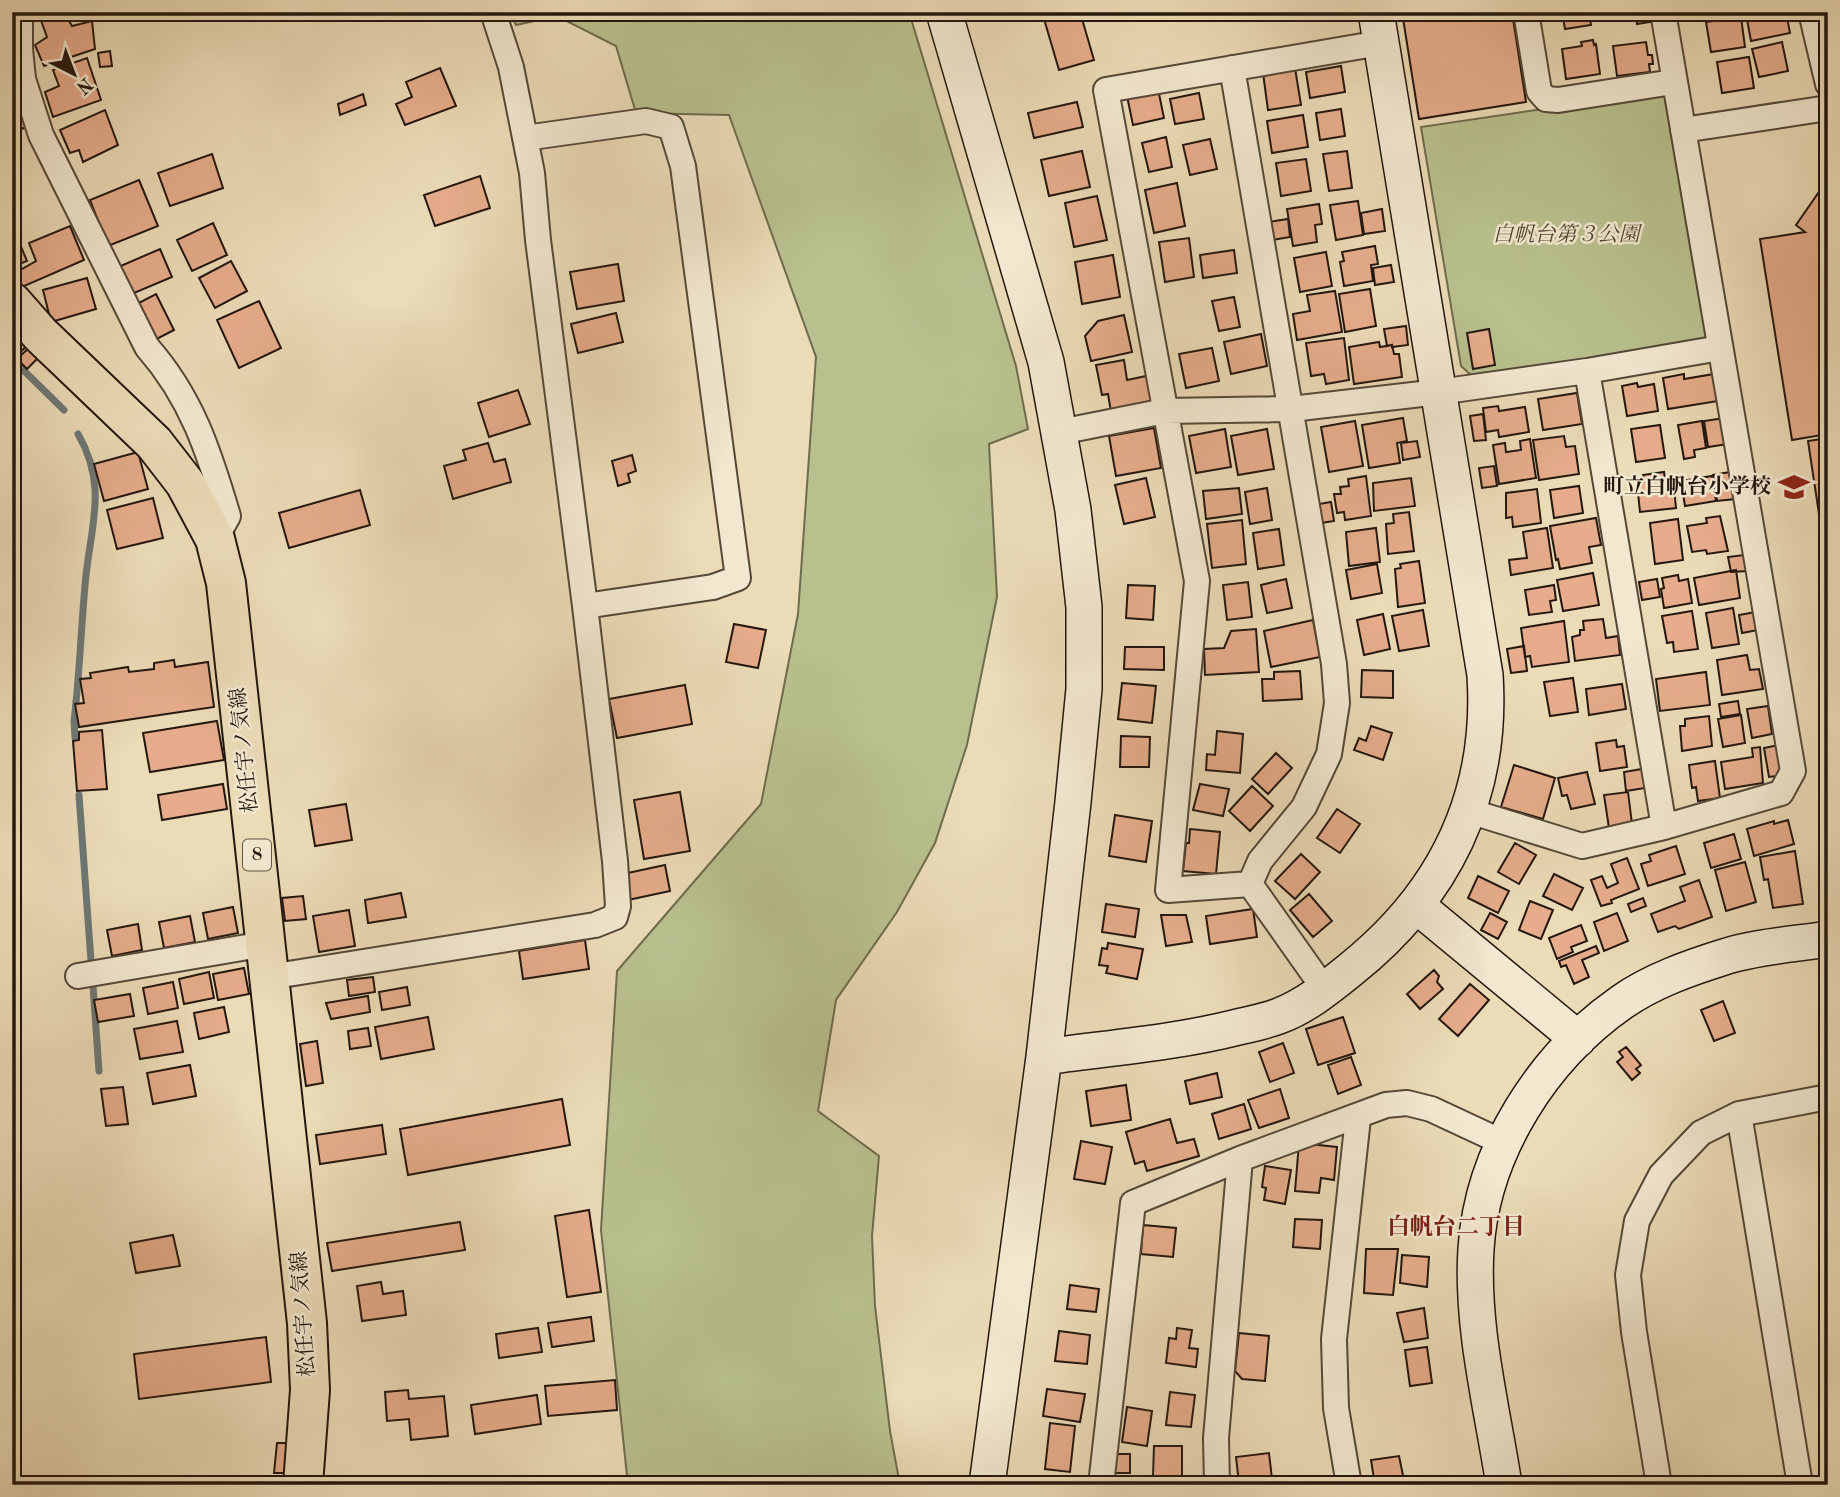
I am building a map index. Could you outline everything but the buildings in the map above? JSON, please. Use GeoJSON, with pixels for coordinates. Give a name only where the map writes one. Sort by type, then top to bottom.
{"type":"FeatureCollection","features":[{"type":"Feature","properties":{"kind":"main road","name":"松任宇ノ気線"},"geometry":{"type":"LineString","coordinates":[[12,302],[50,345],[154,443],[185,484],[215,539],[226,583],[307,1323],[310,1390],[303,1485]]}},
{"type":"Feature","properties":{"kind":"street"},"geometry":{"type":"LineString","coordinates":[[20,12],[23,79],[41,135],[147,347],[164,367],[192,413],[211,460],[228,516],[215,539]]}},
{"type":"Feature","properties":{"kind":"street"},"geometry":{"type":"LineString","coordinates":[[78,976],[550,933],[595,925],[615,917],[618,906],[615,861],[531,173],[511,67],[493,12]]}},
{"type":"Feature","properties":{"kind":"street"},"geometry":{"type":"LineString","coordinates":[[944,12],[1046,362],[1073,510],[1084,607],[1084,689],[1044,1057],[987,1485]]}},
{"type":"Feature","properties":{"kind":"street"},"geometry":{"type":"LineString","coordinates":[[1526,12],[1539,91],[1546,99],[1558,100],[1673,82]]}},
{"type":"Feature","properties":{"kind":"street"},"geometry":{"type":"LineString","coordinates":[[1469,811],[1582,846],[1664,827],[1781,793],[1793,771],[1663,12]]}},
{"type":"Feature","properties":{"kind":"street"},"geometry":{"type":"LineString","coordinates":[[1811,12],[1828,84]]}},
{"type":"Feature","properties":{"kind":"street"},"geometry":{"type":"LineString","coordinates":[[1044,1057],[1208,1035],[1280,1016],[1325,990],[1379,946],[1429,889],[1448,858],[1469,811],[1485,740],[1486,695],[1378,28],[1232,68],[1105,90],[1197,581],[1168,890],[1250,884]]}},
{"type":"Feature","properties":{"kind":"street"},"geometry":{"type":"LineString","coordinates":[[1232,68],[1334,664],[1337,703],[1329,754],[1304,807],[1260,861],[1250,884]]}},
{"type":"Feature","properties":{"kind":"street"},"geometry":{"type":"LineString","coordinates":[[1683,130],[1828,108]]}},
{"type":"Feature","properties":{"kind":"street"},"geometry":{"type":"LineString","coordinates":[[525,138],[646,121],[671,127],[683,166],[738,578],[713,587],[585,606]]}},
{"type":"Feature","properties":{"kind":"street"},"geometry":{"type":"LineString","coordinates":[[1060,432],[1165,411],[1291,409],[1439,392],[1587,371],[1720,348]]}},
{"type":"Feature","properties":{"kind":"street"},"geometry":{"type":"LineString","coordinates":[[1587,371],[1664,827]]}},
{"type":"Feature","properties":{"kind":"street"},"geometry":{"type":"LineString","coordinates":[[1250,884],[1325,990]]}},
{"type":"Feature","properties":{"kind":"street"},"geometry":{"type":"LineString","coordinates":[[1416,905],[1578,1039]]}},
{"type":"Feature","properties":{"kind":"street"},"geometry":{"type":"LineString","coordinates":[[1504,1485],[1481,1342],[1475,1287],[1476,1247],[1489,1178],[1520,1113],[1562,1055],[1623,1002],[1664,979],[1727,956],[1828,939]]}},
{"type":"Feature","properties":{"kind":"street"},"geometry":{"type":"LineString","coordinates":[[1660,1485],[1634,1332],[1628,1275],[1637,1221],[1661,1175],[1701,1133],[1739,1114],[1828,1097]]}},
{"type":"Feature","properties":{"kind":"street"},"geometry":{"type":"LineString","coordinates":[[1101,1485],[1133,1203],[1240,1159],[1358,1118],[1387,1105],[1407,1103],[1431,1109],[1504,1143]]}},
{"type":"Feature","properties":{"kind":"street"},"geometry":{"type":"LineString","coordinates":[[1739,1114],[1800,1485]]}},
{"type":"Feature","properties":{"kind":"street"},"geometry":{"type":"LineString","coordinates":[[1349,1485],[1336,1408],[1334,1339],[1358,1118]]}},
{"type":"Feature","properties":{"kind":"street"},"geometry":{"type":"LineString","coordinates":[[1217,1485],[1216,1438],[1240,1159]]}},
{"type":"Feature","properties":{"kind":"green space"},"geometry":{"type":"Polygon","coordinates":[[[510,12],[909,12],[1016,366],[1028,429],[989,444],[997,597],[967,745],[935,843],[897,912],[836,1000],[818,1111],[879,1156],[872,1236],[875,1306],[890,1431],[900,1485],[628,1485],[601,1230],[617,971],[761,804],[798,614],[816,357],[729,115],[636,113],[616,46],[557,16],[516,25],[510,12]]]}},
{"type":"Feature","properties":{"kind":"green space","name":"白帆台第３公園"},"geometry":{"type":"Polygon","coordinates":[[[1659,92],[1669,100],[1710,332],[1703,342],[1473,377],[1461,366],[1421,127],[1659,92]]]}},
{"type":"Feature","properties":{"kind":"waterway"},"geometry":{"type":"LineString","coordinates":[[12,359],[64,410]]}},
{"type":"Feature","properties":{"kind":"waterway"},"geometry":{"type":"LineString","coordinates":[[75,738],[84,593],[95,503],[92,470],[78,434]]}},
{"type":"Feature","properties":{"kind":"waterway"},"geometry":{"type":"LineString","coordinates":[[79,795],[91,961]]}},
{"type":"Feature","properties":{"kind":"waterway"},"geometry":{"type":"LineString","coordinates":[[93,986],[99,1071]]}},
{"type":"Feature","properties":{"kind":"place","name":"町立白帆台小学校"},"geometry":{"type":"Point","coordinates":[1794,487]}},
{"type":"Feature","properties":{"kind":"district","name":"白帆台二丁目"},"geometry":{"type":"Point","coordinates":[1456,1227]}}]}
